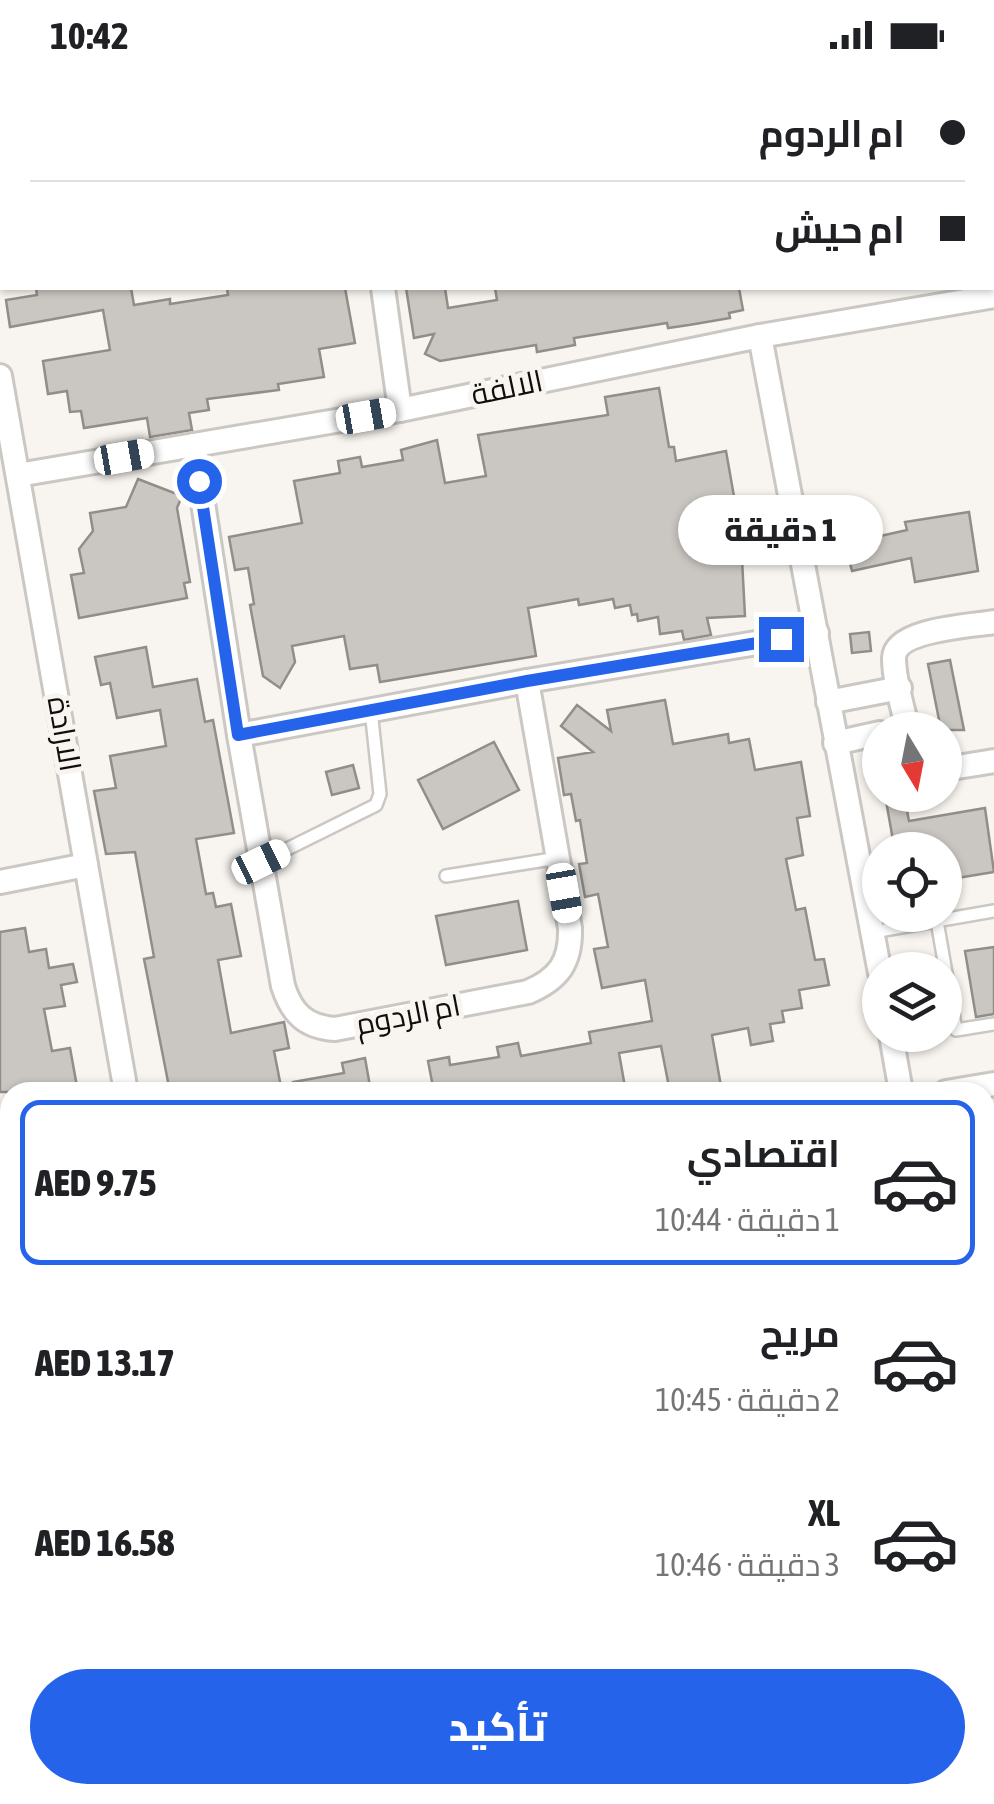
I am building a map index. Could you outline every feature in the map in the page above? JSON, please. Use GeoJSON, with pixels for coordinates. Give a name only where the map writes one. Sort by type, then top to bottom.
{"type":"FeatureCollection","features":[{"type":"Feature","properties":{"kind":"street"},"geometry":{"type":"LineString","coordinates":[[383,290],[400,410]]}},
{"type":"Feature","properties":{"kind":"street","name":"الالفة"},"geometry":{"type":"LineString","coordinates":[[18,475],[400,410],[760,336],[994,296]]}},
{"type":"Feature","properties":{"kind":"street"},"geometry":{"type":"LineString","coordinates":[[760,336],[862,877]]}},
{"type":"Feature","properties":{"kind":"street","name":"الارادة"},"geometry":{"type":"LineString","coordinates":[[0,376],[124,1082]]}},
{"type":"Feature","properties":{"kind":"street","name":"ام الردوم"},"geometry":{"type":"LineString","coordinates":[[194,445],[238,735],[283,986],[290,1006],[301,1018],[318,1028],[335,1028],[528,992],[548,983],[564,966],[570,949],[527,681]]}},
{"type":"Feature","properties":{"kind":"street"},"geometry":{"type":"LineString","coordinates":[[902,712],[894,655],[901,643],[914,636],[994,622]]}},
{"type":"Feature","properties":{"kind":"street"},"geometry":{"type":"LineString","coordinates":[[238,735],[527,681],[817,633]]}},
{"type":"Feature","properties":{"kind":"street"},"geometry":{"type":"LineString","coordinates":[[828,702],[900,688]]}},
{"type":"Feature","properties":{"kind":"street"},"geometry":{"type":"LineString","coordinates":[[835,743],[862,738]]}},
{"type":"Feature","properties":{"kind":"street"},"geometry":{"type":"LineString","coordinates":[[962,766],[994,761]]}},
{"type":"Feature","properties":{"kind":"street"},"geometry":{"type":"LineString","coordinates":[[0,882],[86,865]]}},
{"type":"Feature","properties":{"kind":"street"},"geometry":{"type":"LineString","coordinates":[[873,932],[876,952]]}},
{"type":"Feature","properties":{"kind":"street"},"geometry":{"type":"LineString","coordinates":[[894,1052],[898,1082]]}},
{"type":"Feature","properties":{"kind":"lane"},"geometry":{"type":"LineString","coordinates":[[261,862],[376,804],[380,794],[371,710]]}},
{"type":"Feature","properties":{"kind":"lane"},"geometry":{"type":"LineString","coordinates":[[446,876],[558,858]]}},
{"type":"Feature","properties":{"kind":"lane"},"geometry":{"type":"LineString","coordinates":[[962,917],[994,911]]}},
{"type":"Feature","properties":{"kind":"lane"},"geometry":{"type":"LineString","coordinates":[[939,932],[956,1030],[994,1024]]}},
{"type":"Feature","properties":{"kind":"building"},"geometry":{"type":"Polygon","coordinates":[[[36,290],[131,290],[134,305],[228,295],[227,290],[345,290],[355,343],[319,349],[324,377],[278,384],[279,390],[207,399],[209,410],[189,413],[192,430],[150,437],[147,418],[84,428],[81,411],[70,412],[67,391],[48,394],[43,361],[110,350],[103,310],[10,327],[6,300],[37,295],[36,290]]]}},
{"type":"Feature","properties":{"kind":"building"},"geometry":{"type":"Polygon","coordinates":[[[406,290],[445,290],[448,308],[497,300],[495,290],[739,290],[743,310],[729,313],[730,318],[689,325],[668,328],[667,323],[574,338],[575,345],[537,352],[536,345],[440,361],[425,354],[434,334],[414,338],[406,290]]]}},
{"type":"Feature","properties":{"kind":"building"},"geometry":{"type":"Polygon","coordinates":[[[659,388],[669,447],[674,447],[676,461],[726,451],[738,519],[753,516],[760,556],[742,559],[745,616],[707,618],[711,635],[684,640],[682,631],[660,634],[658,617],[638,621],[630,605],[615,608],[613,599],[579,605],[578,599],[528,608],[536,656],[380,682],[377,665],[350,669],[344,636],[292,646],[295,662],[280,688],[263,676],[250,605],[254,604],[248,568],[235,570],[229,537],[302,523],[294,481],[340,473],[338,461],[360,457],[362,467],[403,460],[401,450],[437,440],[445,483],[486,476],[478,435],[608,415],[605,397],[659,388]]]}},
{"type":"Feature","properties":{"kind":"building"},"geometry":{"type":"Polygon","coordinates":[[[138,479],[182,496],[177,508],[190,582],[184,583],[187,598],[79,618],[71,575],[84,573],[79,549],[93,531],[90,513],[126,507],[138,479]]]}},
{"type":"Feature","properties":{"kind":"building"},"geometry":{"type":"Polygon","coordinates":[[[969,512],[978,571],[915,582],[911,558],[852,571],[845,544],[907,530],[905,522],[969,512]]]}},
{"type":"Feature","properties":{"kind":"building"},"geometry":{"type":"Polygon","coordinates":[[[869,632],[871,651],[852,653],[850,634],[869,632]]]}},
{"type":"Feature","properties":{"kind":"building"},"geometry":{"type":"Polygon","coordinates":[[[146,647],[153,687],[197,679],[205,722],[213,720],[234,833],[196,839],[206,894],[213,893],[216,907],[231,904],[241,956],[218,960],[231,1033],[284,1022],[289,1048],[274,1051],[280,1082],[168,1082],[144,959],[154,957],[135,852],[106,854],[94,791],[116,788],[110,756],[166,746],[160,710],[117,718],[110,683],[101,685],[95,657],[146,647]]]}},
{"type":"Feature","properties":{"kind":"building"},"geometry":{"type":"Polygon","coordinates":[[[950,660],[960,712],[937,712],[928,664],[950,660]]]}},
{"type":"Feature","properties":{"kind":"building"},"geometry":{"type":"Polygon","coordinates":[[[665,700],[673,744],[728,734],[729,743],[749,739],[755,770],[801,762],[810,816],[797,818],[803,855],[786,859],[796,910],[805,908],[815,960],[824,959],[829,985],[799,990],[802,1008],[782,1011],[784,1022],[770,1024],[773,1041],[751,1045],[748,1028],[712,1035],[720,1082],[668,1082],[661,1046],[619,1053],[624,1082],[432,1082],[428,1061],[449,1057],[450,1065],[499,1057],[497,1047],[518,1043],[521,1056],[591,1043],[589,1032],[652,1021],[645,980],[602,988],[594,949],[608,947],[598,894],[585,897],[579,864],[587,863],[580,820],[576,821],[571,794],[564,795],[558,758],[593,752],[561,726],[577,705],[611,731],[607,710],[665,700]]]}},
{"type":"Feature","properties":{"kind":"building"},"geometry":{"type":"Polygon","coordinates":[[[494,742],[519,790],[443,829],[418,780],[494,742]]]}},
{"type":"Feature","properties":{"kind":"building"},"geometry":{"type":"Polygon","coordinates":[[[353,765],[359,788],[332,795],[326,772],[353,765]]]}},
{"type":"Feature","properties":{"kind":"building"},"geometry":{"type":"Polygon","coordinates":[[[985,808],[994,872],[962,877],[962,832],[892,832],[888,812],[907,812],[909,821],[985,808]]]}},
{"type":"Feature","properties":{"kind":"building"},"geometry":{"type":"Polygon","coordinates":[[[518,901],[527,950],[446,965],[436,916],[518,901]]]}},
{"type":"Feature","properties":{"kind":"building"},"geometry":{"type":"Polygon","coordinates":[[[25,928],[29,952],[46,949],[49,968],[73,964],[77,982],[61,985],[65,1006],[44,1009],[52,1051],[70,1048],[76,1082],[0,1082],[0,932],[25,928]]]}},
{"type":"Feature","properties":{"kind":"building"},"geometry":{"type":"Polygon","coordinates":[[[994,947],[994,1014],[976,1017],[965,951],[994,947]]]}},
{"type":"Feature","properties":{"kind":"building"},"geometry":{"type":"Polygon","coordinates":[[[365,1058],[369,1082],[293,1082],[344,1073],[342,1063],[365,1058]]]}},
{"type":"Feature","properties":{"kind":"route"},"geometry":{"type":"LineString","coordinates":[[199,481],[238,735],[781,639]]}}]}
